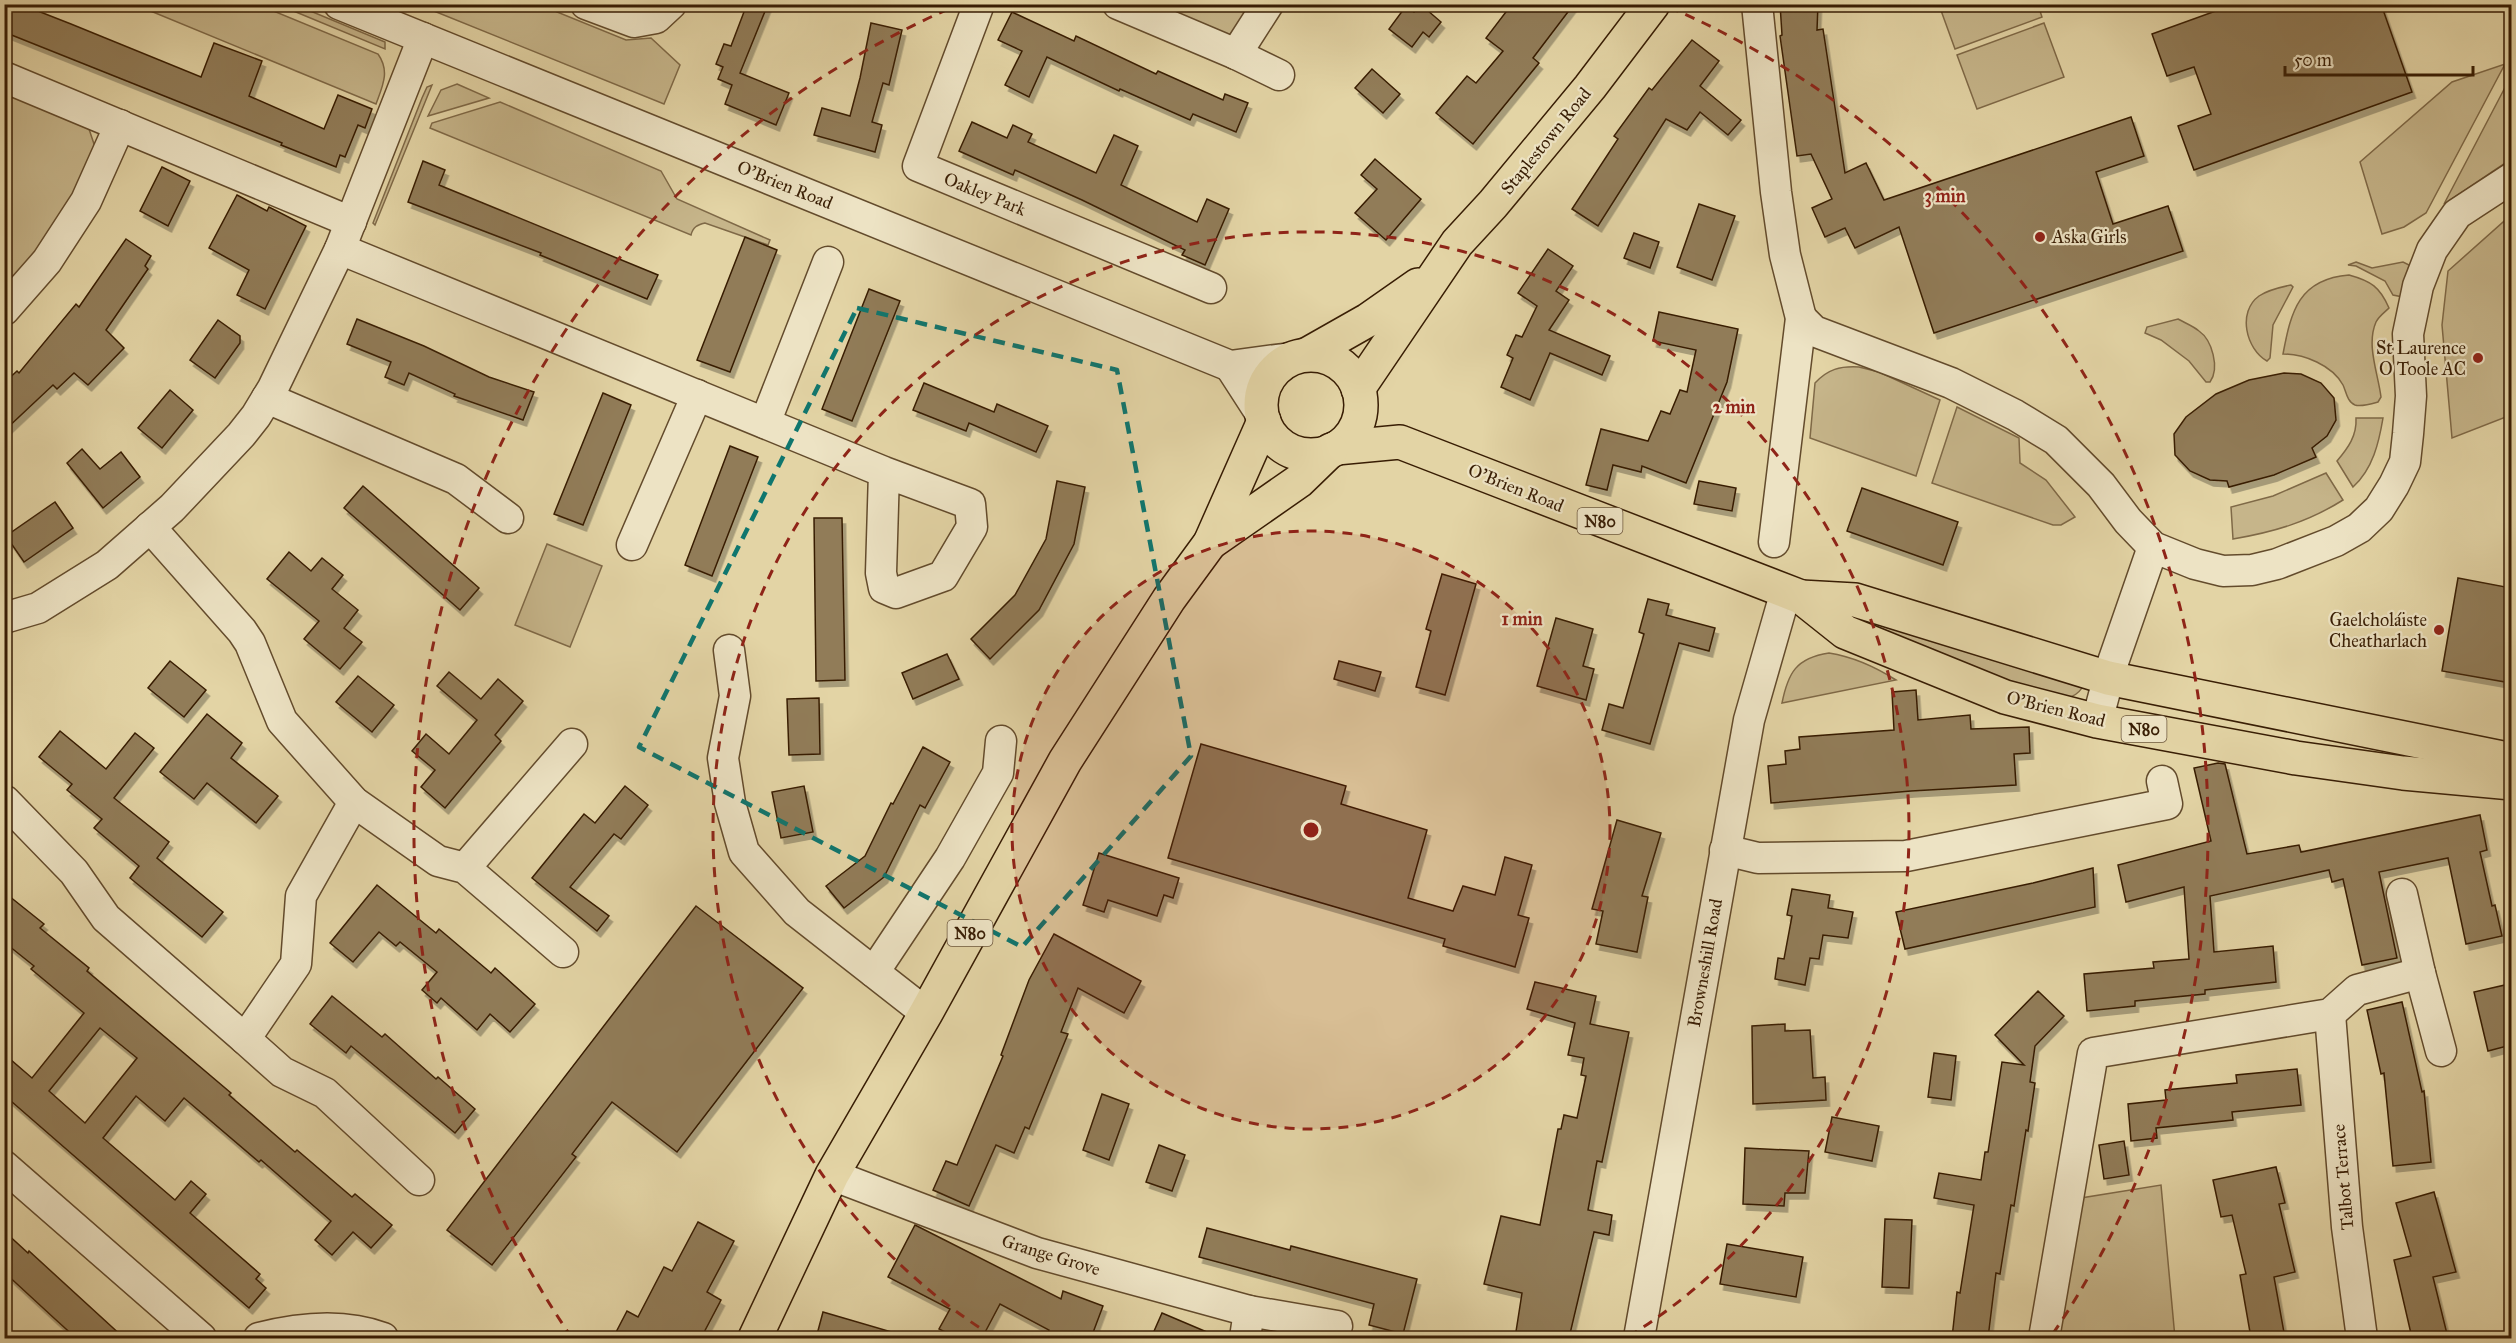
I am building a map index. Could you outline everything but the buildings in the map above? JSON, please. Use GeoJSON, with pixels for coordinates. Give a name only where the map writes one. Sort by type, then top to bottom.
{"type":"FeatureCollection","features":[{"type":"Feature","properties":{"kind":"main road","name":"Staplestown Road"},"geometry":{"type":"LineString","coordinates":[[1358,392],[1457,243],[1493,204],[1590,87],[1653,4]]}},
{"type":"Feature","properties":{"kind":"main road","name":"Staplestown Road"},"geometry":{"type":"LineString","coordinates":[[1299,356],[1368,320],[1435,274]]}},
{"type":"Feature","properties":{"kind":"main road","name":"N80"},"geometry":{"type":"LineString","coordinates":[[1210,543],[1299,481],[1348,438],[1356,425],[1360,409],[1358,392],[1352,376],[1340,364],[1325,356],[1299,356],[1276,368],[1266,381],[1261,398],[1262,417],[1267,430],[1278,442],[1292,451],[1307,454],[1334,449]]}},
{"type":"Feature","properties":{"kind":"main road","name":"O'Brien Road"},"geometry":{"type":"LineString","coordinates":[[1358,392],[1400,442]]}},
{"type":"Feature","properties":{"kind":"main road","name":"N80"},"geometry":{"type":"LineString","coordinates":[[754,1338],[832,1175],[926,1013],[1065,761],[1169,599],[1210,543],[1262,417]]}},
{"type":"Feature","properties":{"kind":"main road","name":"O'Brien Road"},"geometry":{"type":"LineString","coordinates":[[1334,449],[1400,442],[1794,594],[1856,600],[2108,678],[2511,760]]}},
{"type":"Feature","properties":{"kind":"main road","name":"O'Brien Road"},"geometry":{"type":"LineString","coordinates":[[1794,594],[1845,632],[2005,697],[2097,720],[2296,758],[2403,773],[2511,783]]}},
{"type":"Feature","properties":{"kind":"street","name":"O'Brien Road"},"geometry":{"type":"LineString","coordinates":[[339,4],[1230,366],[1299,356]]}},
{"type":"Feature","properties":{"kind":"street"},"geometry":{"type":"LineString","coordinates":[[586,4],[634,22],[656,18],[671,4]]}},
{"type":"Feature","properties":{"kind":"street","name":"Oakley Park"},"geometry":{"type":"LineString","coordinates":[[979,4],[918,166],[1211,288]]}},
{"type":"Feature","properties":{"kind":"street"},"geometry":{"type":"LineString","coordinates":[[1118,4],[1154,12],[1279,75]]}},
{"type":"Feature","properties":{"kind":"street"},"geometry":{"type":"LineString","coordinates":[[1236,54],[1268,4]]}},
{"type":"Feature","properties":{"kind":"street"},"geometry":{"type":"LineString","coordinates":[[1757,4],[1776,192],[1785,255],[1802,318],[1774,542]]}},
{"type":"Feature","properties":{"kind":"street"},"geometry":{"type":"LineString","coordinates":[[4,618],[38,608],[106,565],[172,508],[241,435],[267,398],[346,235],[423,38]]}},
{"type":"Feature","properties":{"kind":"street"},"geometry":{"type":"LineString","coordinates":[[4,77],[120,125],[346,235],[697,395],[884,472]]}},
{"type":"Feature","properties":{"kind":"street"},"geometry":{"type":"LineString","coordinates":[[4,310],[47,261],[86,201],[120,125]]}},
{"type":"Feature","properties":{"kind":"street"},"geometry":{"type":"LineString","coordinates":[[1802,318],[1814,331],[1951,383],[2015,415],[2056,440],[2101,485],[2128,521],[2153,547],[2195,564],[2223,571],[2252,570],[2277,564],[2336,542],[2359,528],[2379,509],[2405,462],[2410,396],[2408,334],[2418,286],[2432,250],[2457,214],[2511,178]]}},
{"type":"Feature","properties":{"kind":"street"},"geometry":{"type":"LineString","coordinates":[[765,423],[828,262]]}},
{"type":"Feature","properties":{"kind":"street"},"geometry":{"type":"LineString","coordinates":[[1230,366],[1262,417]]}},
{"type":"Feature","properties":{"kind":"street"},"geometry":{"type":"LineString","coordinates":[[632,545],[697,395]]}},
{"type":"Feature","properties":{"kind":"street"},"geometry":{"type":"LineString","coordinates":[[267,398],[456,478],[508,518]]}},
{"type":"Feature","properties":{"kind":"street"},"geometry":{"type":"LineString","coordinates":[[150,527],[242,631],[250,643],[282,721],[354,801],[438,861],[465,868],[563,952]]}},
{"type":"Feature","properties":{"kind":"street"},"geometry":{"type":"LineString","coordinates":[[2097,720],[2108,678],[2153,547]]}},
{"type":"Feature","properties":{"kind":"street","name":"Browneshill Road"},"geometry":{"type":"LineString","coordinates":[[1639,1338],[1749,720],[1794,594]]}},
{"type":"Feature","properties":{"kind":"street"},"geometry":{"type":"LineString","coordinates":[[729,650],[735,696],[723,758],[730,803],[744,852],[797,912],[926,1013]]}},
{"type":"Feature","properties":{"kind":"street"},"geometry":{"type":"LineString","coordinates":[[874,972],[950,858],[998,773],[1001,741]]}},
{"type":"Feature","properties":{"kind":"street"},"geometry":{"type":"LineString","coordinates":[[465,868],[572,744]]}},
{"type":"Feature","properties":{"kind":"street"},"geometry":{"type":"LineString","coordinates":[[1725,850],[1758,858],[1906,856],[2167,804],[2162,781]]}},
{"type":"Feature","properties":{"kind":"street"},"geometry":{"type":"LineString","coordinates":[[4,801],[74,872],[106,918],[282,1072],[325,1093],[419,1180]]}},
{"type":"Feature","properties":{"kind":"street"},"geometry":{"type":"LineString","coordinates":[[246,1039],[296,964],[301,896],[354,801]]}},
{"type":"Feature","properties":{"kind":"street"},"geometry":{"type":"LineString","coordinates":[[2402,894],[2441,1051]]}},
{"type":"Feature","properties":{"kind":"street"},"geometry":{"type":"LineString","coordinates":[[2044,1338],[2093,1053],[2330,1014],[2357,990],[2420,973]]}},
{"type":"Feature","properties":{"kind":"street","name":"Talbot Terrace"},"geometry":{"type":"LineString","coordinates":[[2330,1014],[2347,1227],[2362,1338]]}},
{"type":"Feature","properties":{"kind":"street"},"geometry":{"type":"LineString","coordinates":[[4,1166],[201,1338]]}},
{"type":"Feature","properties":{"kind":"street","name":"Grange Grove"},"geometry":{"type":"LineString","coordinates":[[832,1175],[1037,1253],[1247,1325],[1337,1326]]}},
{"type":"Feature","properties":{"kind":"street"},"geometry":{"type":"LineString","coordinates":[[259,1338],[291,1330],[327,1329],[382,1338]]}},
{"type":"Feature","properties":{"kind":"highlighted area"},"geometry":{"type":"Polygon","coordinates":[[[857,308],[1117,370],[1191,756],[1022,947],[639,747],[857,308]]]}},
{"type":"Feature","properties":{"kind":"shaded area"},"geometry":{"type":"Polygon","coordinates":[[[136,5],[259,5],[378,54],[384,66],[384,72],[383,84],[376,104],[136,5]]]}},
{"type":"Feature","properties":{"kind":"shaded area"},"geometry":{"type":"Polygon","coordinates":[[[279,5],[296,5],[385,42],[385,49],[279,5]]]}},
{"type":"Feature","properties":{"kind":"shaded area"},"geometry":{"type":"Polygon","coordinates":[[[419,5],[540,5],[626,40],[651,38],[680,65],[664,104],[419,5]]]}},
{"type":"Feature","properties":{"kind":"shaded area"},"geometry":{"type":"Polygon","coordinates":[[[1169,5],[1251,5],[1230,37],[1167,11],[1169,5]]]}},
{"type":"Feature","properties":{"kind":"shaded area"},"geometry":{"type":"Polygon","coordinates":[[[1939,5],[2038,5],[2042,17],[1955,49],[1939,5]]]}},
{"type":"Feature","properties":{"kind":"shaded area"},"geometry":{"type":"Polygon","coordinates":[[[2044,23],[2064,77],[1977,109],[1957,55],[2044,23]]]}},
{"type":"Feature","properties":{"kind":"shaded area"},"geometry":{"type":"Polygon","coordinates":[[[2505,64],[2426,213],[2404,227],[2382,234],[2360,162],[2452,82],[2505,64]]]}},
{"type":"Feature","properties":{"kind":"shaded area"},"geometry":{"type":"Polygon","coordinates":[[[2511,76],[2511,159],[2444,204],[2511,76]]]}},
{"type":"Feature","properties":{"kind":"shaded area"},"geometry":{"type":"Polygon","coordinates":[[[457,84],[489,98],[428,116],[441,90],[457,84]]]}},
{"type":"Feature","properties":{"kind":"shaded area"},"geometry":{"type":"Polygon","coordinates":[[[432,85],[375,225],[373,223],[422,98],[427,87],[432,85]]]}},
{"type":"Feature","properties":{"kind":"shaded area"},"geometry":{"type":"Polygon","coordinates":[[[14,93],[88,126],[96,150],[54,231],[5,294],[5,97],[14,93]]]}},
{"type":"Feature","properties":{"kind":"shaded area"},"geometry":{"type":"Polygon","coordinates":[[[500,102],[661,171],[677,199],[770,240],[768,245],[705,223],[696,227],[691,235],[430,128],[432,123],[500,102]]]}},
{"type":"Feature","properties":{"kind":"shaded area","name":"St Laurence O Toole AC"},"geometry":{"type":"Polygon","coordinates":[[[2511,215],[2511,415],[2452,438],[2442,325],[2448,271],[2511,215]]]}},
{"type":"Feature","properties":{"kind":"shaded area"},"geometry":{"type":"Polygon","coordinates":[[[2356,262],[2372,268],[2403,262],[2409,265],[2403,297],[2393,295],[2385,281],[2356,266],[2348,265],[2356,262]]]}},
{"type":"Feature","properties":{"kind":"shaded area"},"geometry":{"type":"Polygon","coordinates":[[[2349,275],[2374,286],[2389,308],[2376,322],[2372,340],[2381,397],[2378,402],[2363,405],[2355,405],[2350,401],[2338,378],[2325,366],[2300,356],[2283,354],[2294,311],[2308,290],[2332,278],[2349,275]]]}},
{"type":"Feature","properties":{"kind":"shaded area"},"geometry":{"type":"Polygon","coordinates":[[[2291,285],[2293,287],[2273,325],[2270,358],[2267,361],[2254,348],[2249,339],[2246,320],[2248,311],[2259,296],[2270,290],[2291,285]]]}},
{"type":"Feature","properties":{"kind":"shaded area"},"geometry":{"type":"Polygon","coordinates":[[[2178,319],[2197,329],[2208,341],[2214,362],[2210,382],[2206,382],[2189,361],[2161,340],[2145,333],[2147,327],[2178,319]]]}},
{"type":"Feature","properties":{"kind":"shaded area"},"geometry":{"type":"Polygon","coordinates":[[[1859,367],[1879,372],[1940,400],[1916,476],[1810,438],[1815,383],[1835,369],[1859,367]]]}},
{"type":"Feature","properties":{"kind":"shaded area"},"geometry":{"type":"Polygon","coordinates":[[[1957,407],[2019,438],[2020,463],[2046,480],[2075,517],[2061,525],[2053,525],[1932,483],[1957,407]]]}},
{"type":"Feature","properties":{"kind":"shaded area"},"geometry":{"type":"Polygon","coordinates":[[[2356,418],[2383,418],[2377,446],[2370,464],[2353,487],[2337,461],[2351,441],[2356,418]]]}},
{"type":"Feature","properties":{"kind":"shaded area"},"geometry":{"type":"Polygon","coordinates":[[[2326,473],[2343,500],[2290,525],[2233,539],[2231,507],[2273,496],[2326,473]]]}},
{"type":"Feature","properties":{"kind":"shaded area"},"geometry":{"type":"Polygon","coordinates":[[[547,544],[602,566],[570,647],[515,625],[547,544]]]}},
{"type":"Feature","properties":{"kind":"shaded area"},"geometry":{"type":"Polygon","coordinates":[[[1867,612],[2086,682],[2072,696],[2051,698],[1860,631],[1867,612]]]}},
{"type":"Feature","properties":{"kind":"shaded area"},"geometry":{"type":"Polygon","coordinates":[[[1829,653],[1864,663],[1896,680],[1782,703],[1787,683],[1795,669],[1809,659],[1829,653]]]}},
{"type":"Feature","properties":{"kind":"shaded area"},"geometry":{"type":"Polygon","coordinates":[[[2161,1185],[2175,1338],[2054,1338],[2081,1198],[2161,1185]]]}},
{"type":"Feature","properties":{"kind":"place","name":"Aska Girls"},"geometry":{"type":"Point","coordinates":[2040,237]}},
{"type":"Feature","properties":{"kind":"place","name":"St Laurence O Toole AC"},"geometry":{"type":"Point","coordinates":[2478,358]}},
{"type":"Feature","properties":{"kind":"place","name":"Gaelcholáiste Cheatharlach"},"geometry":{"type":"Point","coordinates":[2439,630]}}]}
